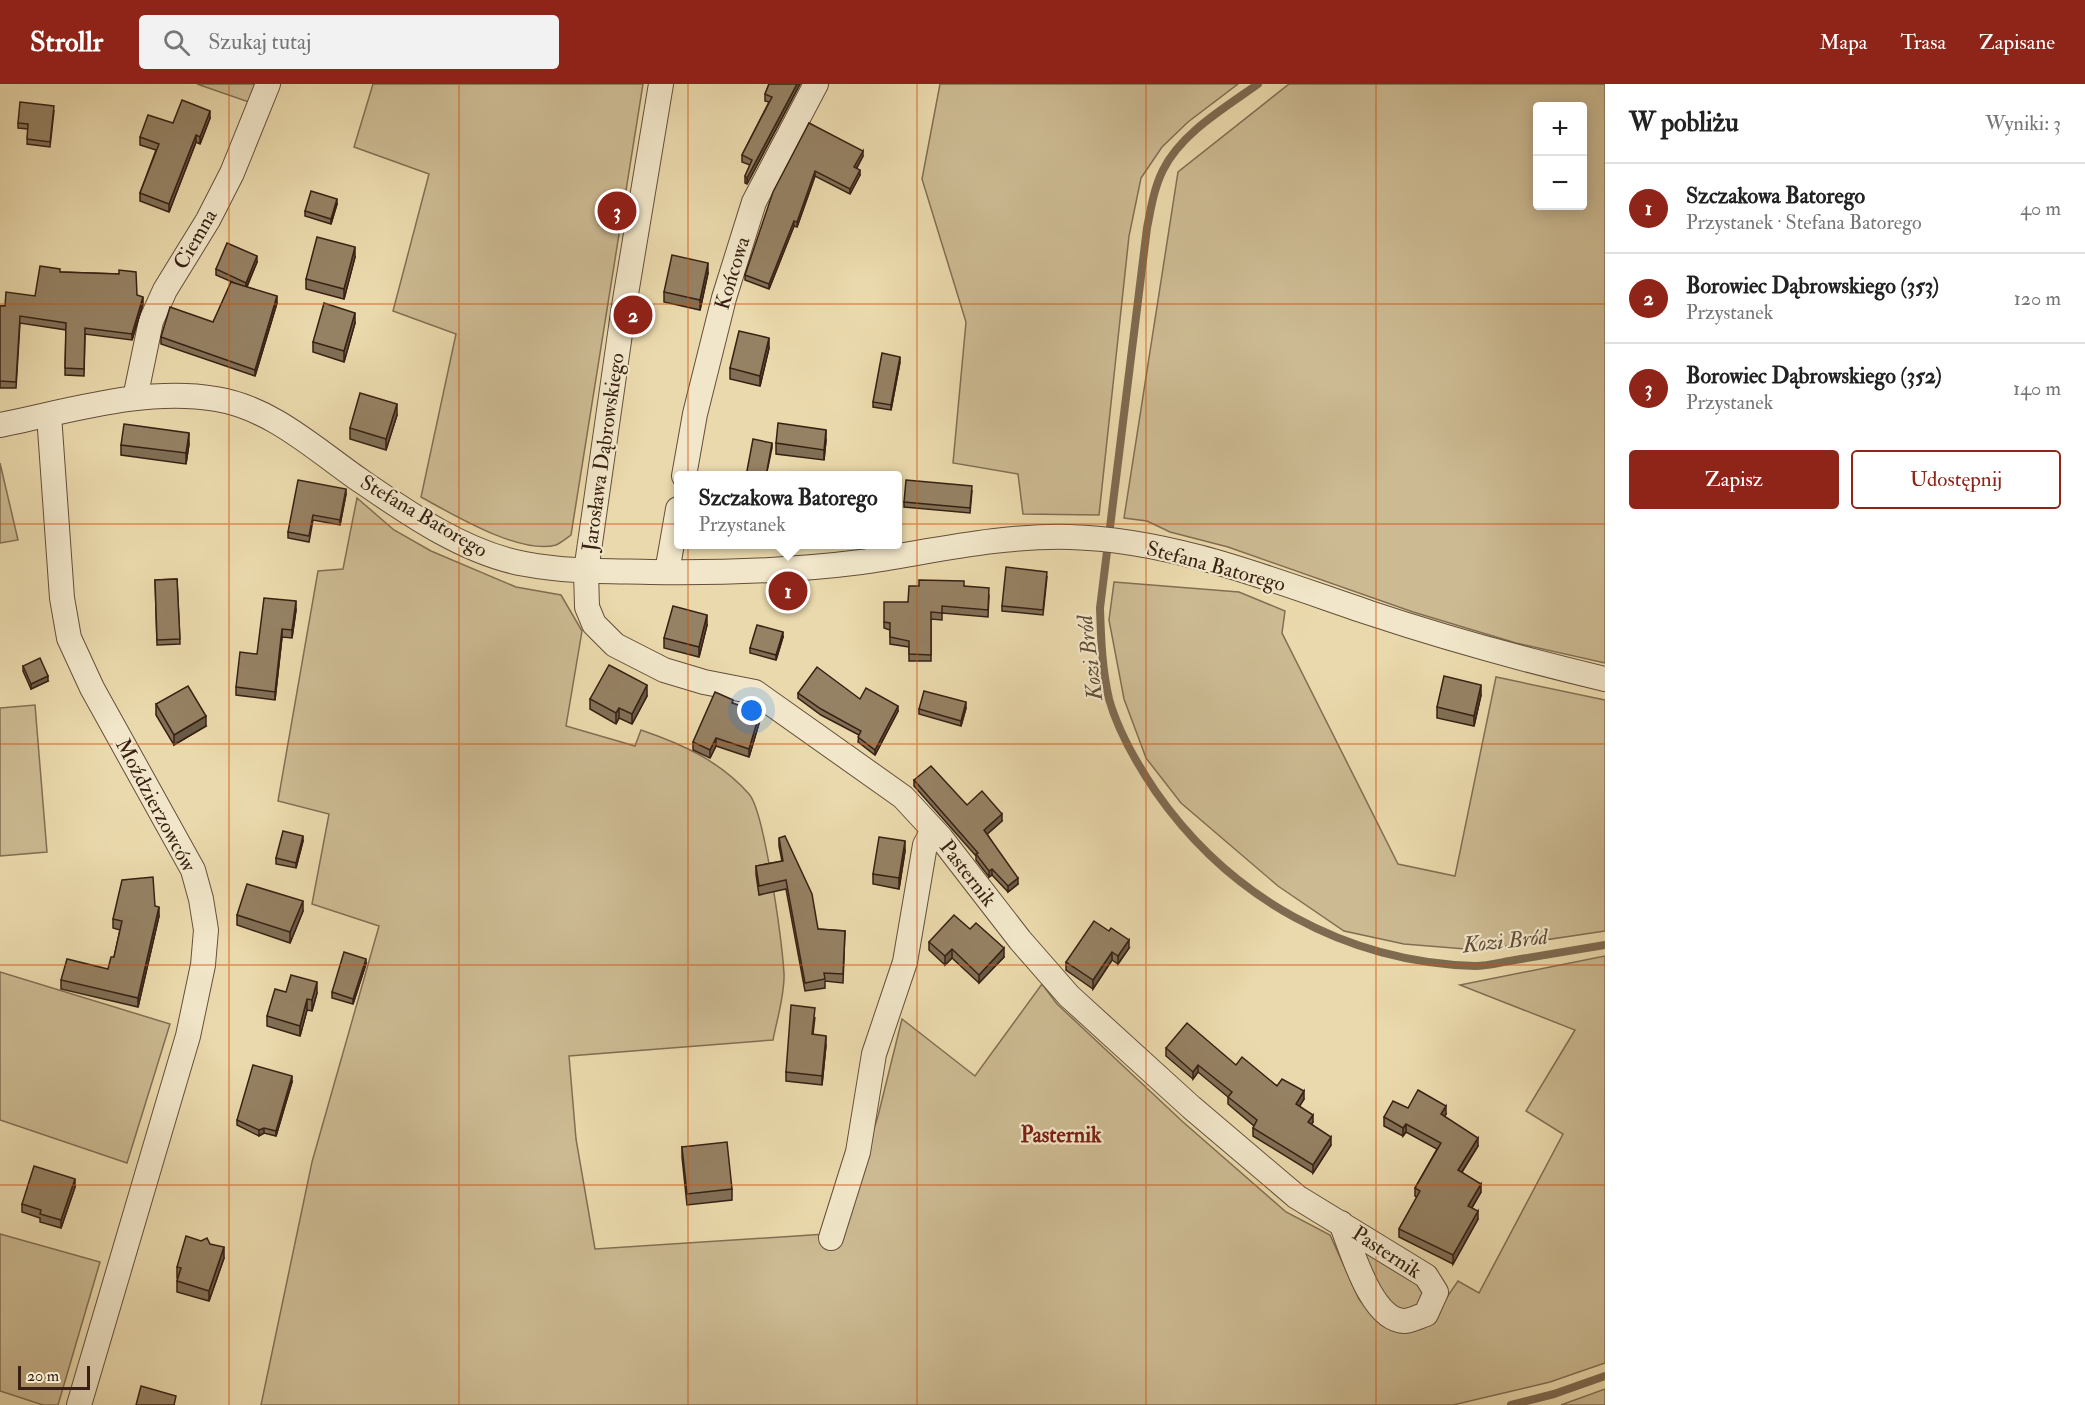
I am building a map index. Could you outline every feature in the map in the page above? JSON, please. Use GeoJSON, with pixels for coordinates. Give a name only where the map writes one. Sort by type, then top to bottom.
{"type":"FeatureCollection","features":[{"type":"Feature","properties":{"kind":"street","name":"Ciemna"},"geometry":{"type":"LineString","coordinates":[[135,398],[151,321],[165,290],[208,220],[232,173],[268,84]]}},
{"type":"Feature","properties":{"kind":"street","name":"Jarosława Dąbrowskiego"},"geometry":{"type":"LineString","coordinates":[[586,571],[625,296],[661,84]]}},
{"type":"Feature","properties":{"kind":"street","name":"Końcowa"},"geometry":{"type":"LineString","coordinates":[[685,471],[695,414],[724,298],[754,202],[816,84]]}},
{"type":"Feature","properties":{"kind":"street","name":"Stefana Batorego"},"geometry":{"type":"LineString","coordinates":[[0,425],[135,398],[190,397],[232,402],[303,437],[361,481],[468,544],[497,557],[525,564],[586,571],[741,573],[805,568],[1010,539],[1071,537],[1138,544],[1199,556],[1449,639],[1605,679]]}},
{"type":"Feature","properties":{"kind":"street","name":"Moździerzowców"},"geometry":{"type":"LineString","coordinates":[[49,415],[62,598],[69,638],[92,688],[193,870],[206,930],[198,996],[188,1036],[80,1405]]}},
{"type":"Feature","properties":{"kind":"street"},"geometry":{"type":"LineString","coordinates":[[667,572],[674,532]]}},
{"type":"Feature","properties":{"kind":"street","name":"Pasternik"},"geometry":{"type":"LineString","coordinates":[[586,571],[587,607],[594,624],[615,645],[664,670],[704,682],[754,692],[903,797],[933,830],[1020,940],[1069,996],[1191,1107],[1297,1197],[1341,1223]]}},
{"type":"Feature","properties":{"kind":"street"},"geometry":{"type":"LineString","coordinates":[[831,1238],[858,1152],[874,1054],[905,962],[925,845],[933,830]]}},
{"type":"Feature","properties":{"kind":"shaded area"},"geometry":{"type":"Polygon","coordinates":[[[197,84],[277,84],[269,109],[197,84]]]}},
{"type":"Feature","properties":{"kind":"shaded area"},"geometry":{"type":"Polygon","coordinates":[[[373,84],[643,84],[571,535],[556,545],[541,547],[506,539],[421,497],[456,334],[393,311],[429,174],[354,147],[373,84]]]}},
{"type":"Feature","properties":{"kind":"shaded area"},"geometry":{"type":"Polygon","coordinates":[[[940,84],[1238,84],[1188,122],[1162,147],[1141,178],[1129,236],[1099,515],[1023,514],[1018,474],[953,463],[966,322],[922,179],[940,84]]]}},
{"type":"Feature","properties":{"kind":"shaded area"},"geometry":{"type":"Polygon","coordinates":[[[1289,84],[1605,84],[1605,663],[1516,643],[1413,612],[1228,547],[1170,532],[1147,521],[1124,518],[1178,172],[1289,84]]]}},
{"type":"Feature","properties":{"kind":"shaded area"},"geometry":{"type":"Polygon","coordinates":[[[0,463],[18,540],[0,543],[0,463]]]}},
{"type":"Feature","properties":{"kind":"shaded area"},"geometry":{"type":"Polygon","coordinates":[[[357,498],[394,530],[431,551],[516,587],[561,595],[582,631],[566,726],[635,746],[641,730],[671,741],[700,755],[726,772],[749,794],[755,806],[772,879],[784,973],[782,998],[773,1040],[569,1056],[576,1139],[595,1249],[841,1233],[878,1116],[902,1019],[975,1076],[1042,984],[1057,1004],[1183,1122],[1286,1212],[1330,1235],[1359,1299],[1379,1322],[1430,1322],[1458,1281],[1479,1293],[1563,1134],[1526,1111],[1575,1030],[1460,985],[1605,956],[1605,1363],[1550,1382],[1453,1405],[261,1405],[312,1162],[379,926],[312,904],[329,814],[278,801],[318,571],[343,569],[357,498]]]}},
{"type":"Feature","properties":{"kind":"shaded area"},"geometry":{"type":"Polygon","coordinates":[[[1114,582],[1239,592],[1285,611],[1282,633],[1398,864],[1455,876],[1496,677],[1605,700],[1605,931],[1478,950],[1404,944],[1344,931],[1278,886],[1181,803],[1146,758],[1124,699],[1109,620],[1114,582]]]}},
{"type":"Feature","properties":{"kind":"shaded area"},"geometry":{"type":"Polygon","coordinates":[[[35,705],[47,852],[0,856],[0,708],[35,705]]]}},
{"type":"Feature","properties":{"kind":"shaded area"},"geometry":{"type":"Polygon","coordinates":[[[0,972],[170,1024],[127,1163],[0,1120],[0,972]]]}},
{"type":"Feature","properties":{"kind":"shaded area"},"geometry":{"type":"Polygon","coordinates":[[[0,1234],[100,1262],[58,1405],[43,1405],[0,1391],[0,1234]]]}},
{"type":"Feature","properties":{"kind":"shaded area"},"geometry":{"type":"Polygon","coordinates":[[[1360,1248],[1420,1284],[1425,1291],[1416,1311],[1391,1309],[1360,1248]]]}},
{"type":"Feature","properties":{"kind":"shaded area"},"geometry":{"type":"Polygon","coordinates":[[[1605,1389],[1605,1405],[1561,1405],[1605,1389]]]}},
{"type":"Feature","properties":{"kind":"building"},"geometry":{"type":"Polygon","coordinates":[[[769,84],[797,84],[747,178],[745,176],[752,160],[742,155],[772,97],[765,94],[769,84]]]}},
{"type":"Feature","properties":{"kind":"building"},"geometry":{"type":"Polygon","coordinates":[[[182,100],[210,111],[200,137],[196,135],[169,204],[140,193],[159,144],[140,137],[148,115],[173,123],[182,100]]]}},
{"type":"Feature","properties":{"kind":"building"},"geometry":{"type":"Polygon","coordinates":[[[20,102],[54,106],[50,142],[27,139],[28,124],[18,123],[20,102]]]}},
{"type":"Feature","properties":{"kind":"building"},"geometry":{"type":"Polygon","coordinates":[[[809,123],[863,151],[854,167],[860,170],[850,189],[815,171],[797,222],[794,221],[769,284],[745,275],[773,192],[809,123]]]}},
{"type":"Feature","properties":{"kind":"building"},"geometry":{"type":"Polygon","coordinates":[[[311,191],[337,199],[331,219],[305,211],[311,191]]]}},
{"type":"Feature","properties":{"kind":"building"},"geometry":{"type":"Polygon","coordinates":[[[317,237],[355,247],[344,289],[306,279],[317,237]]]}},
{"type":"Feature","properties":{"kind":"building"},"geometry":{"type":"Polygon","coordinates":[[[227,243],[257,256],[246,283],[216,269],[227,243]]]}},
{"type":"Feature","properties":{"kind":"building"},"geometry":{"type":"Polygon","coordinates":[[[672,255],[708,263],[700,300],[664,292],[672,255]]]}},
{"type":"Feature","properties":{"kind":"building"},"geometry":{"type":"Polygon","coordinates":[[[40,266],[60,269],[60,272],[119,274],[119,270],[136,272],[137,295],[143,297],[132,334],[85,328],[84,369],[65,368],[66,323],[20,316],[16,382],[0,381],[0,306],[5,306],[6,292],[35,296],[40,266]]]}},
{"type":"Feature","properties":{"kind":"building"},"geometry":{"type":"Polygon","coordinates":[[[231,282],[277,296],[255,370],[161,337],[170,307],[213,322],[231,282]]]}},
{"type":"Feature","properties":{"kind":"building"},"geometry":{"type":"Polygon","coordinates":[[[324,303],[355,313],[344,351],[313,342],[324,303]]]}},
{"type":"Feature","properties":{"kind":"building"},"geometry":{"type":"Polygon","coordinates":[[[739,331],[769,338],[760,376],[730,368],[739,331]]]}},
{"type":"Feature","properties":{"kind":"building"},"geometry":{"type":"Polygon","coordinates":[[[882,353],[900,357],[891,405],[873,402],[882,353]]]}},
{"type":"Feature","properties":{"kind":"building"},"geometry":{"type":"Polygon","coordinates":[[[360,393],[397,404],[386,439],[350,428],[360,393]]]}},
{"type":"Feature","properties":{"kind":"building"},"geometry":{"type":"Polygon","coordinates":[[[778,423],[826,430],[824,450],[776,443],[778,423]]]}},
{"type":"Feature","properties":{"kind":"building"},"geometry":{"type":"Polygon","coordinates":[[[124,424],[189,433],[186,453],[121,445],[124,424]]]}},
{"type":"Feature","properties":{"kind":"building"},"geometry":{"type":"Polygon","coordinates":[[[753,439],[772,443],[767,471],[747,471],[753,439]]]}},
{"type":"Feature","properties":{"kind":"building"},"geometry":{"type":"Polygon","coordinates":[[[298,480],[346,489],[340,520],[313,515],[309,536],[288,532],[298,480]]]}},
{"type":"Feature","properties":{"kind":"building"},"geometry":{"type":"Polygon","coordinates":[[[906,480],[972,486],[970,508],[904,502],[906,480]]]}},
{"type":"Feature","properties":{"kind":"building"},"geometry":{"type":"Polygon","coordinates":[[[1006,567],[1047,572],[1043,610],[1002,606],[1006,567]]]}},
{"type":"Feature","properties":{"kind":"building"},"geometry":{"type":"Polygon","coordinates":[[[177,579],[180,639],[157,640],[155,580],[177,579]]]}},
{"type":"Feature","properties":{"kind":"building"},"geometry":{"type":"Polygon","coordinates":[[[919,580],[964,581],[964,586],[989,588],[988,610],[942,606],[942,613],[931,612],[931,655],[909,654],[909,641],[890,637],[890,623],[884,622],[884,602],[908,602],[909,586],[919,586],[919,580]]]}},
{"type":"Feature","properties":{"kind":"building"},"geometry":{"type":"Polygon","coordinates":[[[264,598],[296,601],[292,630],[282,629],[275,692],[236,687],[240,652],[257,654],[264,598]]]}},
{"type":"Feature","properties":{"kind":"building"},"geometry":{"type":"Polygon","coordinates":[[[673,606],[707,615],[699,647],[664,638],[673,606]]]}},
{"type":"Feature","properties":{"kind":"building"},"geometry":{"type":"Polygon","coordinates":[[[757,625],[783,632],[776,655],[750,648],[757,625]]]}},
{"type":"Feature","properties":{"kind":"building"},"geometry":{"type":"Polygon","coordinates":[[[40,658],[48,676],[31,684],[23,666],[40,658]]]}},
{"type":"Feature","properties":{"kind":"building"},"geometry":{"type":"Polygon","coordinates":[[[609,665],[647,685],[632,714],[619,708],[616,713],[590,699],[609,665]]]}},
{"type":"Feature","properties":{"kind":"building"},"geometry":{"type":"Polygon","coordinates":[[[817,667],[860,699],[866,688],[898,706],[875,750],[858,737],[861,731],[821,709],[798,693],[817,667]]]}},
{"type":"Feature","properties":{"kind":"building"},"geometry":{"type":"Polygon","coordinates":[[[1444,676],[1481,685],[1474,716],[1437,707],[1444,676]]]}},
{"type":"Feature","properties":{"kind":"building"},"geometry":{"type":"Polygon","coordinates":[[[188,686],[206,716],[174,735],[156,704],[188,686]]]}},
{"type":"Feature","properties":{"kind":"building"},"geometry":{"type":"Polygon","coordinates":[[[924,691],[966,702],[961,721],[919,709],[924,691]]]}},
{"type":"Feature","properties":{"kind":"building"},"geometry":{"type":"Polygon","coordinates":[[[715,692],[733,700],[732,703],[760,712],[749,749],[716,738],[710,750],[693,742],[715,692]]]}},
{"type":"Feature","properties":{"kind":"building"},"geometry":{"type":"Polygon","coordinates":[[[931,766],[967,805],[982,791],[1002,814],[984,830],[1018,878],[1008,886],[992,869],[989,871],[976,854],[978,853],[914,780],[931,766]]]}},
{"type":"Feature","properties":{"kind":"building"},"geometry":{"type":"Polygon","coordinates":[[[283,831],[303,836],[296,863],[276,858],[283,831]]]}},
{"type":"Feature","properties":{"kind":"building"},"geometry":{"type":"Polygon","coordinates":[[[785,836],[812,894],[818,929],[845,931],[843,974],[824,973],[825,979],[805,983],[786,880],[759,886],[756,866],[783,861],[779,838],[785,836]]]}},
{"type":"Feature","properties":{"kind":"building"},"geometry":{"type":"Polygon","coordinates":[[[879,837],[905,841],[899,878],[873,874],[879,837]]]}},
{"type":"Feature","properties":{"kind":"building"},"geometry":{"type":"Polygon","coordinates":[[[153,877],[155,906],[159,907],[138,998],[61,980],[67,959],[108,969],[111,957],[114,957],[122,921],[113,919],[122,880],[153,877]]]}},
{"type":"Feature","properties":{"kind":"building"},"geometry":{"type":"Polygon","coordinates":[[[247,884],[303,901],[290,932],[237,915],[247,884]]]}},
{"type":"Feature","properties":{"kind":"building"},"geometry":{"type":"Polygon","coordinates":[[[954,915],[970,929],[976,923],[1004,948],[979,975],[952,949],[945,956],[929,942],[954,915]]]}},
{"type":"Feature","properties":{"kind":"building"},"geometry":{"type":"Polygon","coordinates":[[[1094,921],[1109,931],[1111,928],[1129,940],[1118,956],[1112,952],[1093,980],[1066,962],[1094,921]]]}},
{"type":"Feature","properties":{"kind":"building"},"geometry":{"type":"Polygon","coordinates":[[[344,952],[366,959],[353,999],[332,992],[344,952]]]}},
{"type":"Feature","properties":{"kind":"building"},"geometry":{"type":"Polygon","coordinates":[[[291,975],[317,982],[312,1000],[307,999],[300,1026],[267,1016],[275,989],[286,992],[291,975]]]}},
{"type":"Feature","properties":{"kind":"building"},"geometry":{"type":"Polygon","coordinates":[[[791,1005],[815,1008],[812,1034],[826,1036],[822,1076],[786,1072],[791,1005]]]}},
{"type":"Feature","properties":{"kind":"building"},"geometry":{"type":"Polygon","coordinates":[[[1187,1023],[1236,1065],[1242,1057],[1277,1086],[1282,1079],[1304,1091],[1296,1104],[1313,1115],[1308,1122],[1331,1137],[1313,1165],[1253,1128],[1257,1120],[1228,1097],[1232,1092],[1198,1065],[1193,1072],[1166,1048],[1187,1023]]]}},
{"type":"Feature","properties":{"kind":"building"},"geometry":{"type":"Polygon","coordinates":[[[253,1065],[292,1076],[276,1131],[264,1128],[259,1130],[237,1120],[253,1065]]]}},
{"type":"Feature","properties":{"kind":"building"},"geometry":{"type":"Polygon","coordinates":[[[1418,1090],[1446,1106],[1441,1114],[1478,1138],[1458,1170],[1481,1184],[1468,1206],[1478,1211],[1453,1255],[1399,1229],[1420,1191],[1415,1188],[1441,1143],[1406,1124],[1403,1128],[1384,1117],[1393,1101],[1408,1108],[1418,1090]]]}},
{"type":"Feature","properties":{"kind":"building"},"geometry":{"type":"Polygon","coordinates":[[[727,1142],[732,1189],[687,1194],[682,1147],[727,1142]]]}},
{"type":"Feature","properties":{"kind":"building"},"geometry":{"type":"Polygon","coordinates":[[[34,1166],[75,1179],[61,1220],[40,1214],[41,1210],[22,1204],[34,1166]]]}},
{"type":"Feature","properties":{"kind":"building"},"geometry":{"type":"Polygon","coordinates":[[[186,1236],[201,1241],[207,1238],[210,1244],[224,1247],[209,1291],[177,1281],[181,1268],[177,1267],[186,1236]]]}},
{"type":"Feature","properties":{"kind":"building"},"geometry":{"type":"Polygon","coordinates":[[[141,1386],[176,1396],[174,1405],[136,1405],[141,1386]]]}},
{"type":"Feature","properties":{"kind":"waterway","name":"Kozi Bród"},"geometry":{"type":"LineString","coordinates":[[1258,84],[1205,122],[1181,144],[1163,170],[1151,206],[1100,608],[1105,676],[1109,699],[1117,723],[1135,759],[1156,792],[1186,830],[1219,863],[1255,893],[1294,917],[1336,937],[1381,952],[1427,962],[1475,966],[1605,945]]}},
{"type":"Feature","properties":{"kind":"waterway","name":"Kozi Bród"},"geometry":{"type":"LineString","coordinates":[[1511,1405],[1554,1394],[1605,1376]]}},
{"type":"Feature","properties":{"kind":"place","name":"Borowiec Dąbrowskiego (352)"},"geometry":{"type":"Point","coordinates":[617,211]}},
{"type":"Feature","properties":{"kind":"place","name":"Borowiec Dąbrowskiego (353)"},"geometry":{"type":"Point","coordinates":[633,315]}},
{"type":"Feature","properties":{"kind":"place","name":"Szczakowa Batorego"},"geometry":{"type":"Point","coordinates":[788,591]}},
{"type":"Feature","properties":{"kind":"district","name":"Pasternik"},"geometry":{"type":"Point","coordinates":[1061,1134]}}]}
